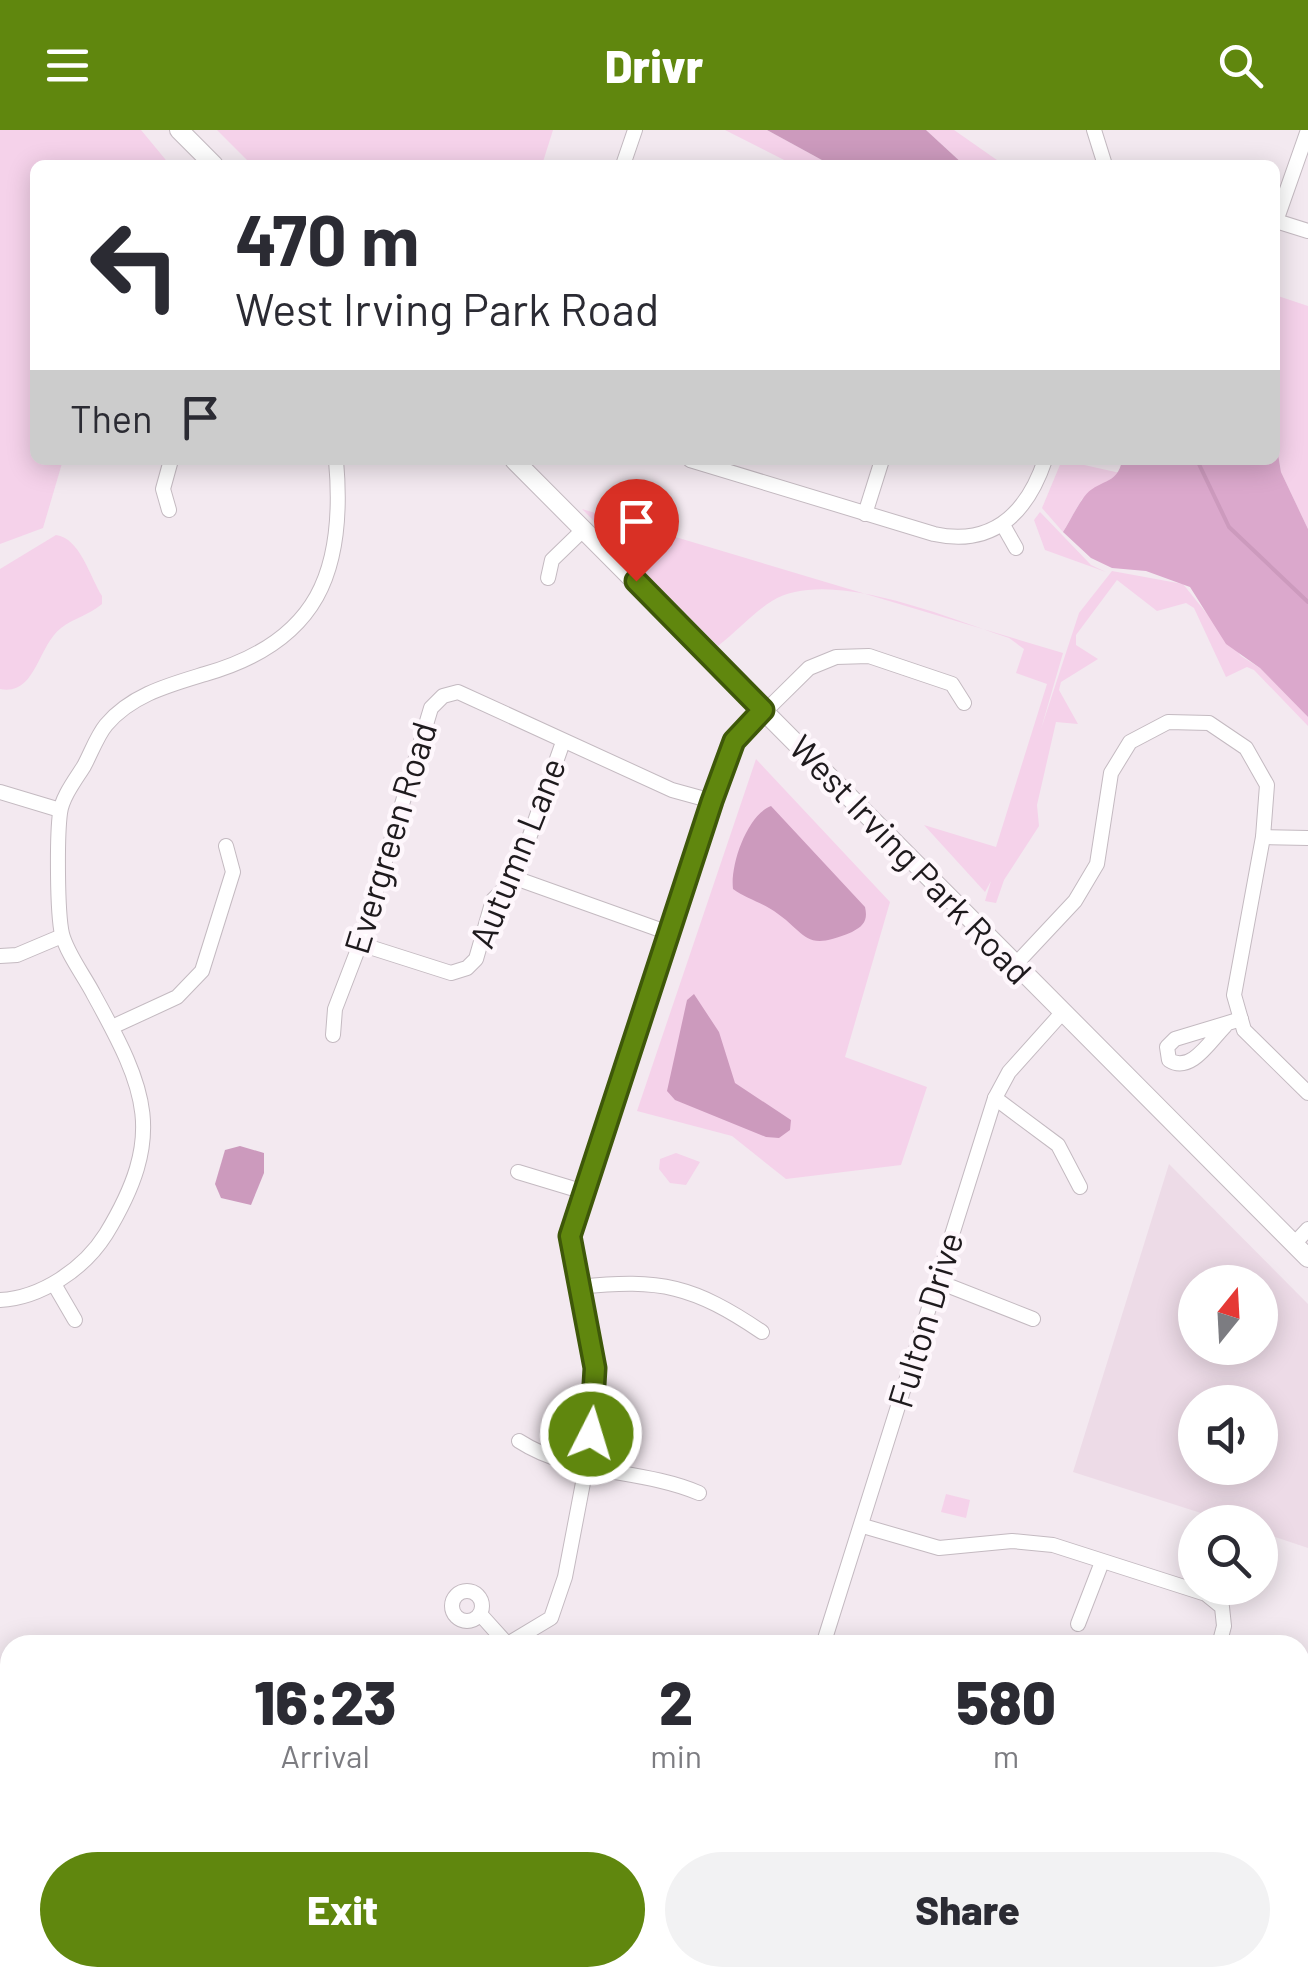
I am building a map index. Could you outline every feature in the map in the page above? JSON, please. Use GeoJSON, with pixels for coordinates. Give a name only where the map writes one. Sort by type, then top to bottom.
{"type":"FeatureCollection","features":[{"type":"Feature","properties":{"kind":"main road"},"geometry":{"type":"LineString","coordinates":[[179,130],[209,160]]}},
{"type":"Feature","properties":{"kind":"main road","name":"West Irving Park Road"},"geometry":{"type":"LineString","coordinates":[[519,465],[1301,1251]]}},
{"type":"Feature","properties":{"kind":"street"},"geometry":{"type":"LineString","coordinates":[[625,160],[635,130]]}},
{"type":"Feature","properties":{"kind":"street"},"geometry":{"type":"LineString","coordinates":[[1094,130],[1104,160]]}},
{"type":"Feature","properties":{"kind":"street"},"geometry":{"type":"LineString","coordinates":[[1280,211],[1308,130]]}},
{"type":"Feature","properties":{"kind":"street"},"geometry":{"type":"LineString","coordinates":[[1280,224],[1308,232]]}},
{"type":"Feature","properties":{"kind":"street"},"geometry":{"type":"LineString","coordinates":[[169,510],[163,489],[170,465]]}},
{"type":"Feature","properties":{"kind":"street"},"geometry":{"type":"LineString","coordinates":[[0,1300],[54,1284],[98,1246],[126,1200],[144,1155],[142,1106],[112,1027],[62,936],[60,810],[106,725],[155,688],[250,660],[287,638],[317,598],[333,553],[340,509],[336,465]]}},
{"type":"Feature","properties":{"kind":"street"},"geometry":{"type":"LineString","coordinates":[[706,465],[948,537],[996,531],[1003,526],[1030,497],[1043,465]]}},
{"type":"Feature","properties":{"kind":"street"},"geometry":{"type":"LineString","coordinates":[[865,514],[880,465]]}},
{"type":"Feature","properties":{"kind":"street"},"geometry":{"type":"LineString","coordinates":[[1003,526],[1016,548]]}},
{"type":"Feature","properties":{"kind":"street"},"geometry":{"type":"LineString","coordinates":[[548,578],[552,560],[584,529]]}},
{"type":"Feature","properties":{"kind":"street"},"geometry":{"type":"LineString","coordinates":[[521,1635],[550,1618],[565,1577],[586,1467],[596,1384],[570,1236],[581,1192],[734,741],[809,668],[836,656],[869,656],[952,684],[964,704]]}},
{"type":"Feature","properties":{"kind":"street","name":"Evergreen Road"},"geometry":{"type":"LineString","coordinates":[[333,1035],[335,1009],[360,944],[432,708],[443,696],[458,692],[672,790],[712,801]]}},
{"type":"Feature","properties":{"kind":"street"},"geometry":{"type":"LineString","coordinates":[[1014,966],[1075,901],[1097,864],[1112,773],[1130,742],[1176,721],[1210,723],[1246,748],[1266,786],[1263,837],[1234,995],[1244,1030],[1308,1092]]}},
{"type":"Feature","properties":{"kind":"street","name":"Autumn Lane"},"geometry":{"type":"LineString","coordinates":[[360,944],[450,973],[467,968],[476,958],[493,900],[515,878],[562,742]]}},
{"type":"Feature","properties":{"kind":"street"},"geometry":{"type":"LineString","coordinates":[[0,792],[60,810]]}},
{"type":"Feature","properties":{"kind":"street"},"geometry":{"type":"LineString","coordinates":[[1263,837],[1308,838]]}},
{"type":"Feature","properties":{"kind":"street"},"geometry":{"type":"LineString","coordinates":[[112,1027],[177,997],[202,970],[233,872],[226,846]]}},
{"type":"Feature","properties":{"kind":"street"},"geometry":{"type":"LineString","coordinates":[[515,878],[669,933]]}},
{"type":"Feature","properties":{"kind":"street"},"geometry":{"type":"LineString","coordinates":[[0,956],[17,955],[62,936]]}},
{"type":"Feature","properties":{"kind":"street","name":"Fulton Drive"},"geometry":{"type":"LineString","coordinates":[[826,1635],[995,1098],[1009,1072],[1062,1014]]}},
{"type":"Feature","properties":{"kind":"street"},"geometry":{"type":"LineString","coordinates":[[1226,1026],[1241,1019]]}},
{"type":"Feature","properties":{"kind":"street"},"geometry":{"type":"LineString","coordinates":[[995,1098],[1058,1146],[1080,1187]]}},
{"type":"Feature","properties":{"kind":"street"},"geometry":{"type":"LineString","coordinates":[[518,1172],[581,1192]]}},
{"type":"Feature","properties":{"kind":"street"},"geometry":{"type":"LineString","coordinates":[[1301,1251],[1308,1229]]}},
{"type":"Feature","properties":{"kind":"street"},"geometry":{"type":"LineString","coordinates":[[580,1287],[636,1280],[687,1291],[723,1306],[762,1332]]}},
{"type":"Feature","properties":{"kind":"street"},"geometry":{"type":"LineString","coordinates":[[939,1282],[1033,1318]]}},
{"type":"Feature","properties":{"kind":"street"},"geometry":{"type":"LineString","coordinates":[[54,1284],[75,1320]]}},
{"type":"Feature","properties":{"kind":"street"},"geometry":{"type":"LineString","coordinates":[[519,1442],[545,1458],[671,1481],[699,1493]]}},
{"type":"Feature","properties":{"kind":"street"},"geometry":{"type":"LineString","coordinates":[[862,1526],[939,1548],[1012,1541],[1053,1545],[1206,1594],[1222,1607],[1222,1635]]}},
{"type":"Feature","properties":{"kind":"street"},"geometry":{"type":"LineString","coordinates":[[1078,1624],[1102,1562]]}},
{"type":"Feature","properties":{"kind":"street"},"geometry":{"type":"LineString","coordinates":[[480,1614],[498,1635]]}},
{"type":"Feature","properties":{"kind":"shaded area"},"geometry":{"type":"Polygon","coordinates":[[[0,130],[141,130],[166,160],[30,160],[30,465],[62,465],[43,528],[0,544],[0,130]]]}},
{"type":"Feature","properties":{"kind":"shaded area"},"geometry":{"type":"Polygon","coordinates":[[[217,130],[553,130],[544,160],[247,160],[217,130]]]}},
{"type":"Feature","properties":{"kind":"shaded area"},"geometry":{"type":"Polygon","coordinates":[[[725,130],[767,130],[822,160],[784,160],[725,130]]]}},
{"type":"Feature","properties":{"kind":"shaded area"},"geometry":{"type":"Polygon","coordinates":[[[767,130],[926,130],[959,160],[822,160],[767,130]]]}},
{"type":"Feature","properties":{"kind":"shaded area"},"geometry":{"type":"Polygon","coordinates":[[[926,130],[954,130],[997,160],[959,160],[926,130]]]}},
{"type":"Feature","properties":{"kind":"shaded area"},"geometry":{"type":"Polygon","coordinates":[[[1280,297],[1308,306],[1308,529],[1281,472],[1280,297]]]}},
{"type":"Feature","properties":{"kind":"shaded area"},"geometry":{"type":"Polygon","coordinates":[[[1060,465],[1084,465],[1120,473],[1082,499],[1063,532],[1042,508],[1060,465]]]}},
{"type":"Feature","properties":{"kind":"shaded area"},"geometry":{"type":"Polygon","coordinates":[[[1280,465],[1308,529],[1308,717],[1260,668],[1226,644],[1190,587],[1146,571],[1112,568],[1091,558],[1063,532],[1089,491],[1112,478],[1120,468],[1280,465]]]}},
{"type":"Feature","properties":{"kind":"shaded area"},"geometry":{"type":"Polygon","coordinates":[[[582,509],[869,595],[825,589],[796,592],[772,601],[718,646],[582,509]]]}},
{"type":"Feature","properties":{"kind":"shaded area"},"geometry":{"type":"Polygon","coordinates":[[[1040,512],[1091,565],[1106,572],[1045,550],[1034,520],[1040,512]]]}},
{"type":"Feature","properties":{"kind":"shaded area"},"geometry":{"type":"Polygon","coordinates":[[[56,535],[72,543],[84,560],[102,596],[102,604],[53,636],[21,685],[0,689],[0,569],[56,535]]]}},
{"type":"Feature","properties":{"kind":"shaded area"},"geometry":{"type":"Polygon","coordinates":[[[1112,571],[1183,584],[1241,656],[1260,668],[1308,717],[1308,726],[1254,670],[1247,667],[1226,677],[1194,608],[1186,603],[1157,611],[1117,580],[1076,635],[1076,645],[1098,659],[1061,682],[1059,690],[1078,724],[1056,722],[1037,805],[1039,826],[1004,880],[996,903],[985,901],[991,881],[985,892],[924,825],[996,847],[1047,684],[1016,673],[1024,649],[1009,638],[982,629],[1063,653],[1041,729],[1079,613],[1112,571]]]}},
{"type":"Feature","properties":{"kind":"shaded area"},"geometry":{"type":"Polygon","coordinates":[[[869,595],[890,599],[982,629],[869,595]]]}},
{"type":"Feature","properties":{"kind":"shaded area"},"geometry":{"type":"Polygon","coordinates":[[[756,759],[890,902],[845,1057],[927,1087],[901,1165],[786,1179],[732,1136],[637,1111],[756,759]]]}},
{"type":"Feature","properties":{"kind":"shaded area"},"geometry":{"type":"Polygon","coordinates":[[[771,806],[865,907],[860,927],[835,938],[813,940],[769,908],[733,889],[734,867],[742,842],[755,819],[771,806]]]}},
{"type":"Feature","properties":{"kind":"shaded area"},"geometry":{"type":"Polygon","coordinates":[[[694,994],[719,1032],[735,1083],[791,1120],[790,1130],[779,1138],[766,1137],[675,1100],[667,1091],[687,1000],[694,994]]]}},
{"type":"Feature","properties":{"kind":"shaded area"},"geometry":{"type":"Polygon","coordinates":[[[240,1146],[264,1153],[264,1173],[251,1205],[221,1198],[215,1184],[225,1150],[240,1146]]]}},
{"type":"Feature","properties":{"kind":"shaded area"},"geometry":{"type":"Polygon","coordinates":[[[676,1153],[700,1162],[686,1185],[670,1183],[659,1169],[660,1159],[676,1153]]]}},
{"type":"Feature","properties":{"kind":"shaded area"},"geometry":{"type":"Polygon","coordinates":[[[1169,1164],[1269,1265],[1178,1265],[1178,1365],[1278,1365],[1278,1274],[1308,1304],[1308,1548],[1278,1538],[1278,1505],[1178,1506],[1073,1472],[1169,1164]]]}},
{"type":"Feature","properties":{"kind":"shaded area"},"geometry":{"type":"Polygon","coordinates":[[[946,1494],[970,1500],[966,1518],[941,1512],[946,1494]]]}},
{"type":"Feature","properties":{"kind":"waterway"},"geometry":{"type":"LineString","coordinates":[[1199,465],[1229,527],[1308,602]]}},
{"type":"Feature","properties":{"kind":"route"},"geometry":{"type":"LineString","coordinates":[[591,1434],[595,1368],[570,1236],[581,1192],[734,741],[763,710],[636,581]]}}]}
